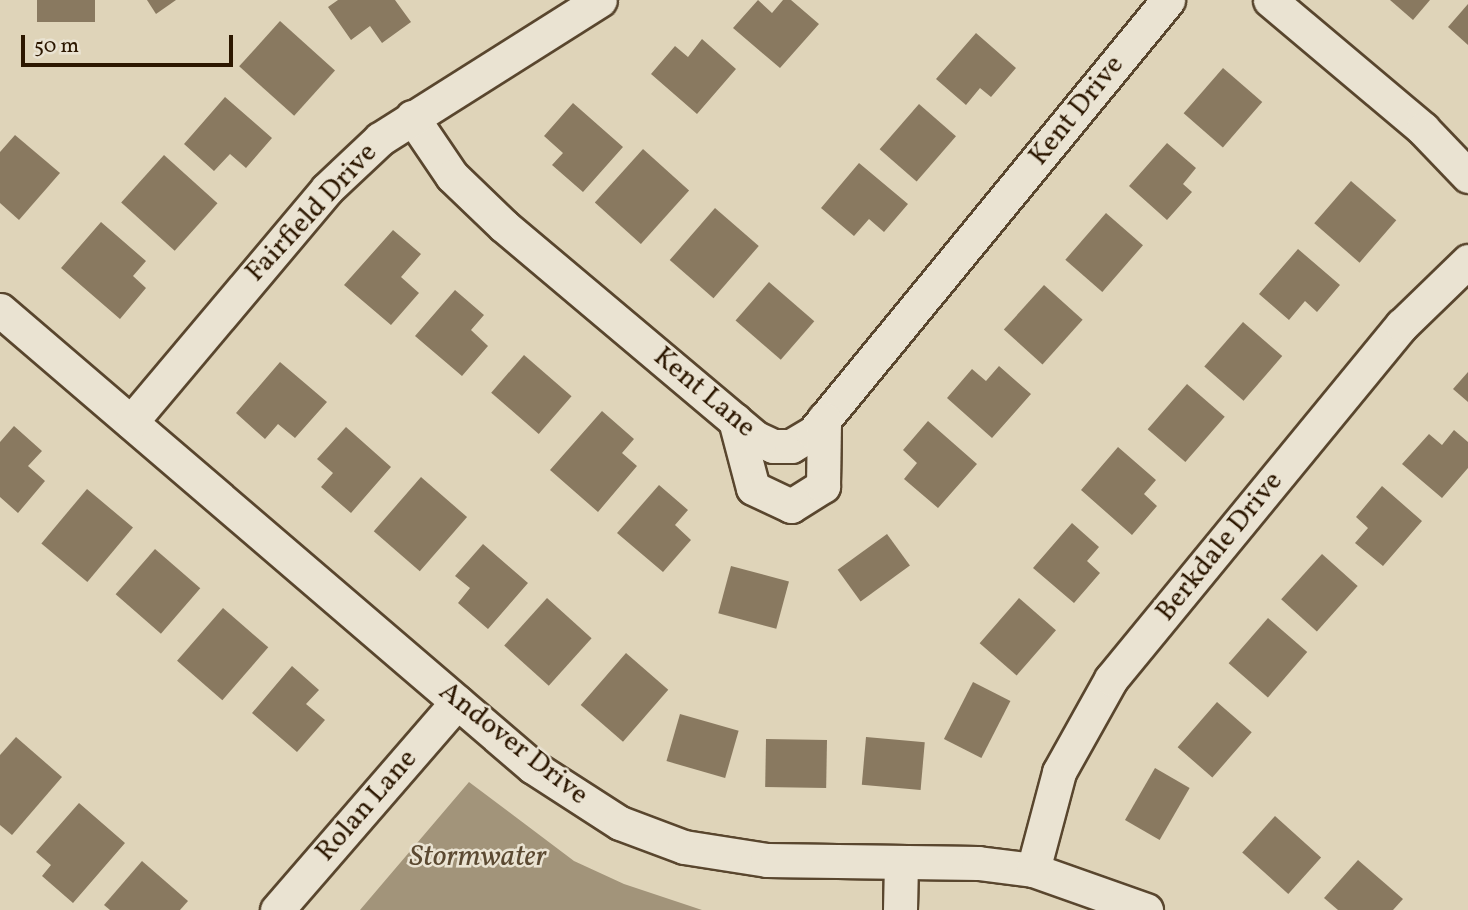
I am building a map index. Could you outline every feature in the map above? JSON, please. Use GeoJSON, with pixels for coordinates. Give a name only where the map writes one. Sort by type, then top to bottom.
{"type":"FeatureCollection","features":[{"type":"Feature","properties":{"kind":"street","name":"Fairfield Drive"},"geometry":{"type":"LineString","coordinates":[[131,422],[327,188],[412,117],[600,0]]}},
{"type":"Feature","properties":{"kind":"street","name":"Kent Drive"},"geometry":{"type":"LineString","coordinates":[[985,223],[1168,0]]}},
{"type":"Feature","properties":{"kind":"street"},"geometry":{"type":"LineString","coordinates":[[1270,0],[1423,130],[1468,176]]}},
{"type":"Feature","properties":{"kind":"street","name":"Kent Lane"},"geometry":{"type":"LineString","coordinates":[[412,117],[452,176],[505,226],[735,420],[773,446],[806,440],[985,223]]}},
{"type":"Feature","properties":{"kind":"street","name":"Berkdale Drive"},"geometry":{"type":"LineString","coordinates":[[1033,870],[1059,772],[1111,680],[1402,325],[1468,261]]}},
{"type":"Feature","properties":{"kind":"street","name":"Andover Drive"},"geometry":{"type":"LineString","coordinates":[[0,310],[560,788],[652,836],[717,854],[767,860],[978,863],[1033,870],[1146,910]]}},
{"type":"Feature","properties":{"kind":"street"},"geometry":{"type":"LineString","coordinates":[[735,420],[753,488],[791,506],[822,486],[824,419]]}},
{"type":"Feature","properties":{"kind":"street","name":"Rolan Lane"},"geometry":{"type":"LineString","coordinates":[[277,910],[457,702]]}},
{"type":"Feature","properties":{"kind":"street"},"geometry":{"type":"LineString","coordinates":[[900,910],[901,862]]}},
{"type":"Feature","properties":{"kind":"water","name":"Stormwater"},"geometry":{"type":"Polygon","coordinates":[[[469,782],[574,861],[624,884],[702,910],[360,910],[469,782]]]}},
{"type":"Feature","properties":{"kind":"building"},"geometry":{"type":"Polygon","coordinates":[[[37,0],[95,0],[95,22],[37,22],[37,0]]]}},
{"type":"Feature","properties":{"kind":"building"},"geometry":{"type":"Polygon","coordinates":[[[147,0],[176,0],[156,14],[147,0]]]}},
{"type":"Feature","properties":{"kind":"building"},"geometry":{"type":"Polygon","coordinates":[[[338,0],[395,0],[411,22],[382,43],[370,26],[351,40],[328,7],[338,0]]]}},
{"type":"Feature","properties":{"kind":"building"},"geometry":{"type":"Polygon","coordinates":[[[758,0],[772,13],[783,0],[791,0],[819,24],[780,68],[733,28],[758,0]]]}},
{"type":"Feature","properties":{"kind":"building"},"geometry":{"type":"Polygon","coordinates":[[[1390,0],[1430,0],[1413,20],[1390,0]]]}},
{"type":"Feature","properties":{"kind":"building"},"geometry":{"type":"Polygon","coordinates":[[[1468,4],[1468,45],[1448,27],[1468,4]]]}},
{"type":"Feature","properties":{"kind":"building"},"geometry":{"type":"Polygon","coordinates":[[[280,21],[335,71],[294,116],[239,66],[280,21]]]}},
{"type":"Feature","properties":{"kind":"building"},"geometry":{"type":"Polygon","coordinates":[[[976,33],[1016,68],[991,97],[980,88],[966,105],[936,79],[976,33]]]}},
{"type":"Feature","properties":{"kind":"building"},"geometry":{"type":"Polygon","coordinates":[[[702,39],[736,69],[697,114],[651,74],[675,46],[688,57],[702,39]]]}},
{"type":"Feature","properties":{"kind":"building"},"geometry":{"type":"Polygon","coordinates":[[[1223,68],[1262,102],[1223,147],[1184,113],[1223,68]]]}},
{"type":"Feature","properties":{"kind":"building"},"geometry":{"type":"Polygon","coordinates":[[[225,97],[272,138],[246,168],[230,154],[214,171],[184,144],[225,97]]]}},
{"type":"Feature","properties":{"kind":"building"},"geometry":{"type":"Polygon","coordinates":[[[573,103],[623,147],[583,192],[552,165],[563,153],[544,136],[573,103]]]}},
{"type":"Feature","properties":{"kind":"building"},"geometry":{"type":"Polygon","coordinates":[[[919,104],[956,136],[917,181],[880,149],[919,104]]]}},
{"type":"Feature","properties":{"kind":"building"},"geometry":{"type":"Polygon","coordinates":[[[15,135],[60,173],[19,220],[0,203],[0,152],[15,135]]]}},
{"type":"Feature","properties":{"kind":"building"},"geometry":{"type":"Polygon","coordinates":[[[1167,143],[1196,168],[1183,184],[1192,192],[1167,220],[1129,186],[1167,143]]]}},
{"type":"Feature","properties":{"kind":"building"},"geometry":{"type":"Polygon","coordinates":[[[643,149],[689,190],[641,244],[595,203],[643,149]]]}},
{"type":"Feature","properties":{"kind":"building"},"geometry":{"type":"Polygon","coordinates":[[[164,155],[218,203],[175,251],[121,203],[164,155]]]}},
{"type":"Feature","properties":{"kind":"building"},"geometry":{"type":"Polygon","coordinates":[[[859,163],[908,204],[884,232],[869,219],[854,236],[821,208],[859,163]]]}},
{"type":"Feature","properties":{"kind":"building"},"geometry":{"type":"Polygon","coordinates":[[[1351,181],[1396,220],[1360,263],[1314,223],[1351,181]]]}},
{"type":"Feature","properties":{"kind":"building"},"geometry":{"type":"Polygon","coordinates":[[[715,208],[759,246],[714,298],[670,260],[715,208]]]}},
{"type":"Feature","properties":{"kind":"building"},"geometry":{"type":"Polygon","coordinates":[[[1106,213],[1143,245],[1102,292],[1065,260],[1106,213]]]}},
{"type":"Feature","properties":{"kind":"building"},"geometry":{"type":"Polygon","coordinates":[[[101,222],[146,261],[133,276],[146,288],[120,319],[61,268],[101,222]]]}},
{"type":"Feature","properties":{"kind":"building"},"geometry":{"type":"Polygon","coordinates":[[[393,230],[421,254],[401,277],[419,293],[391,325],[344,285],[393,230]]]}},
{"type":"Feature","properties":{"kind":"building"},"geometry":{"type":"Polygon","coordinates":[[[1298,249],[1340,285],[1317,312],[1305,301],[1289,320],[1259,294],[1298,249]]]}},
{"type":"Feature","properties":{"kind":"building"},"geometry":{"type":"Polygon","coordinates":[[[769,282],[814,321],[781,360],[736,320],[769,282]]]}},
{"type":"Feature","properties":{"kind":"building"},"geometry":{"type":"Polygon","coordinates":[[[1044,285],[1083,320],[1042,364],[1004,330],[1044,285]]]}},
{"type":"Feature","properties":{"kind":"building"},"geometry":{"type":"Polygon","coordinates":[[[455,290],[484,315],[471,330],[488,346],[462,376],[415,336],[455,290]]]}},
{"type":"Feature","properties":{"kind":"building"},"geometry":{"type":"Polygon","coordinates":[[[1243,322],[1282,356],[1244,401],[1204,367],[1243,322]]]}},
{"type":"Feature","properties":{"kind":"building"},"geometry":{"type":"Polygon","coordinates":[[[524,355],[572,396],[539,434],[491,393],[524,355]]]}},
{"type":"Feature","properties":{"kind":"building"},"geometry":{"type":"Polygon","coordinates":[[[280,362],[327,402],[295,438],[278,424],[265,439],[236,413],[280,362]]]}},
{"type":"Feature","properties":{"kind":"building"},"geometry":{"type":"Polygon","coordinates":[[[999,366],[1031,394],[992,438],[947,398],[972,369],[986,381],[999,366]]]}},
{"type":"Feature","properties":{"kind":"building"},"geometry":{"type":"Polygon","coordinates":[[[1468,372],[1468,402],[1453,389],[1468,372]]]}},
{"type":"Feature","properties":{"kind":"building"},"geometry":{"type":"Polygon","coordinates":[[[1187,384],[1225,417],[1185,462],[1148,429],[1187,384]]]}},
{"type":"Feature","properties":{"kind":"building"},"geometry":{"type":"Polygon","coordinates":[[[602,411],[634,439],[622,453],[637,466],[598,512],[550,470],[602,411]]]}},
{"type":"Feature","properties":{"kind":"building"},"geometry":{"type":"Polygon","coordinates":[[[928,421],[977,464],[938,508],[904,479],[917,463],[903,450],[928,421]]]}},
{"type":"Feature","properties":{"kind":"building"},"geometry":{"type":"Polygon","coordinates":[[[14,426],[42,451],[28,466],[45,481],[18,513],[0,497],[0,442],[14,426]]]}},
{"type":"Feature","properties":{"kind":"building"},"geometry":{"type":"Polygon","coordinates":[[[346,427],[391,467],[351,513],[321,487],[333,473],[317,459],[346,427]]]}},
{"type":"Feature","properties":{"kind":"building"},"geometry":{"type":"Polygon","coordinates":[[[1454,430],[1468,442],[1468,468],[1442,498],[1402,464],[1429,434],[1442,445],[1454,430]]]}},
{"type":"Feature","properties":{"kind":"building"},"geometry":{"type":"Polygon","coordinates":[[[1118,447],[1156,480],[1144,494],[1157,506],[1132,535],[1081,490],[1118,447]]]}},
{"type":"Feature","properties":{"kind":"building"},"geometry":{"type":"Polygon","coordinates":[[[421,477],[467,517],[420,571],[374,531],[421,477]]]}},
{"type":"Feature","properties":{"kind":"building"},"geometry":{"type":"Polygon","coordinates":[[[659,485],[688,510],[675,525],[691,540],[663,572],[617,533],[659,485]]]}},
{"type":"Feature","properties":{"kind":"building"},"geometry":{"type":"Polygon","coordinates":[[[1382,486],[1422,521],[1383,566],[1355,543],[1368,528],[1356,517],[1382,486]]]}},
{"type":"Feature","properties":{"kind":"building"},"geometry":{"type":"Polygon","coordinates":[[[87,489],[133,528],[87,582],[41,543],[87,489]]]}},
{"type":"Feature","properties":{"kind":"building"},"geometry":{"type":"Polygon","coordinates":[[[1072,523],[1099,547],[1087,561],[1100,573],[1074,603],[1033,568],[1072,523]]]}},
{"type":"Feature","properties":{"kind":"building"},"geometry":{"type":"Polygon","coordinates":[[[887,534],[910,566],[861,601],[838,570],[887,534]]]}},
{"type":"Feature","properties":{"kind":"building"},"geometry":{"type":"Polygon","coordinates":[[[483,544],[528,583],[488,629],[458,603],[470,588],[455,576],[483,544]]]}},
{"type":"Feature","properties":{"kind":"building"},"geometry":{"type":"Polygon","coordinates":[[[155,549],[200,588],[161,634],[116,594],[155,549]]]}},
{"type":"Feature","properties":{"kind":"building"},"geometry":{"type":"Polygon","coordinates":[[[1322,554],[1358,586],[1317,631],[1281,599],[1322,554]]]}},
{"type":"Feature","properties":{"kind":"building"},"geometry":{"type":"Polygon","coordinates":[[[731,566],[789,582],[776,629],[718,613],[731,566]]]}},
{"type":"Feature","properties":{"kind":"building"},"geometry":{"type":"Polygon","coordinates":[[[547,598],[592,638],[549,686],[504,646],[547,598]]]}},
{"type":"Feature","properties":{"kind":"building"},"geometry":{"type":"Polygon","coordinates":[[[1019,598],[1056,630],[1017,675],[980,643],[1019,598]]]}},
{"type":"Feature","properties":{"kind":"building"},"geometry":{"type":"Polygon","coordinates":[[[223,608],[268,647],[222,700],[177,661],[223,608]]]}},
{"type":"Feature","properties":{"kind":"building"},"geometry":{"type":"Polygon","coordinates":[[[1268,618],[1307,652],[1268,697],[1229,663],[1268,618]]]}},
{"type":"Feature","properties":{"kind":"building"},"geometry":{"type":"Polygon","coordinates":[[[626,653],[668,690],[623,742],[581,705],[626,653]]]}},
{"type":"Feature","properties":{"kind":"building"},"geometry":{"type":"Polygon","coordinates":[[[292,666],[319,690],[306,704],[325,720],[297,752],[252,713],[292,666]]]}},
{"type":"Feature","properties":{"kind":"building"},"geometry":{"type":"Polygon","coordinates":[[[973,682],[1010,701],[981,758],[944,739],[973,682]]]}},
{"type":"Feature","properties":{"kind":"building"},"geometry":{"type":"Polygon","coordinates":[[[1217,702],[1252,732],[1212,777],[1178,747],[1217,702]]]}},
{"type":"Feature","properties":{"kind":"building"},"geometry":{"type":"Polygon","coordinates":[[[680,714],[739,731],[725,778],[666,761],[680,714]]]}},
{"type":"Feature","properties":{"kind":"building"},"geometry":{"type":"Polygon","coordinates":[[[16,737],[62,777],[12,835],[0,825],[0,755],[16,737]]]}},
{"type":"Feature","properties":{"kind":"building"},"geometry":{"type":"Polygon","coordinates":[[[866,737],[925,742],[921,790],[862,785],[866,737]]]}},
{"type":"Feature","properties":{"kind":"building"},"geometry":{"type":"Polygon","coordinates":[[[766,739],[827,740],[826,788],[765,787],[766,739]]]}},
{"type":"Feature","properties":{"kind":"building"},"geometry":{"type":"Polygon","coordinates":[[[1155,768],[1190,788],[1160,840],[1125,820],[1155,768]]]}},
{"type":"Feature","properties":{"kind":"building"},"geometry":{"type":"Polygon","coordinates":[[[79,803],[125,843],[73,903],[42,876],[51,865],[36,852],[79,803]]]}},
{"type":"Feature","properties":{"kind":"building"},"geometry":{"type":"Polygon","coordinates":[[[1275,816],[1321,857],[1288,894],[1242,852],[1275,816]]]}},
{"type":"Feature","properties":{"kind":"building"},"geometry":{"type":"Polygon","coordinates":[[[1358,860],[1403,899],[1393,910],[1338,910],[1324,898],[1358,860]]]}},
{"type":"Feature","properties":{"kind":"building"},"geometry":{"type":"Polygon","coordinates":[[[142,861],[188,901],[180,910],[110,910],[104,905],[142,861]]]}}]}
